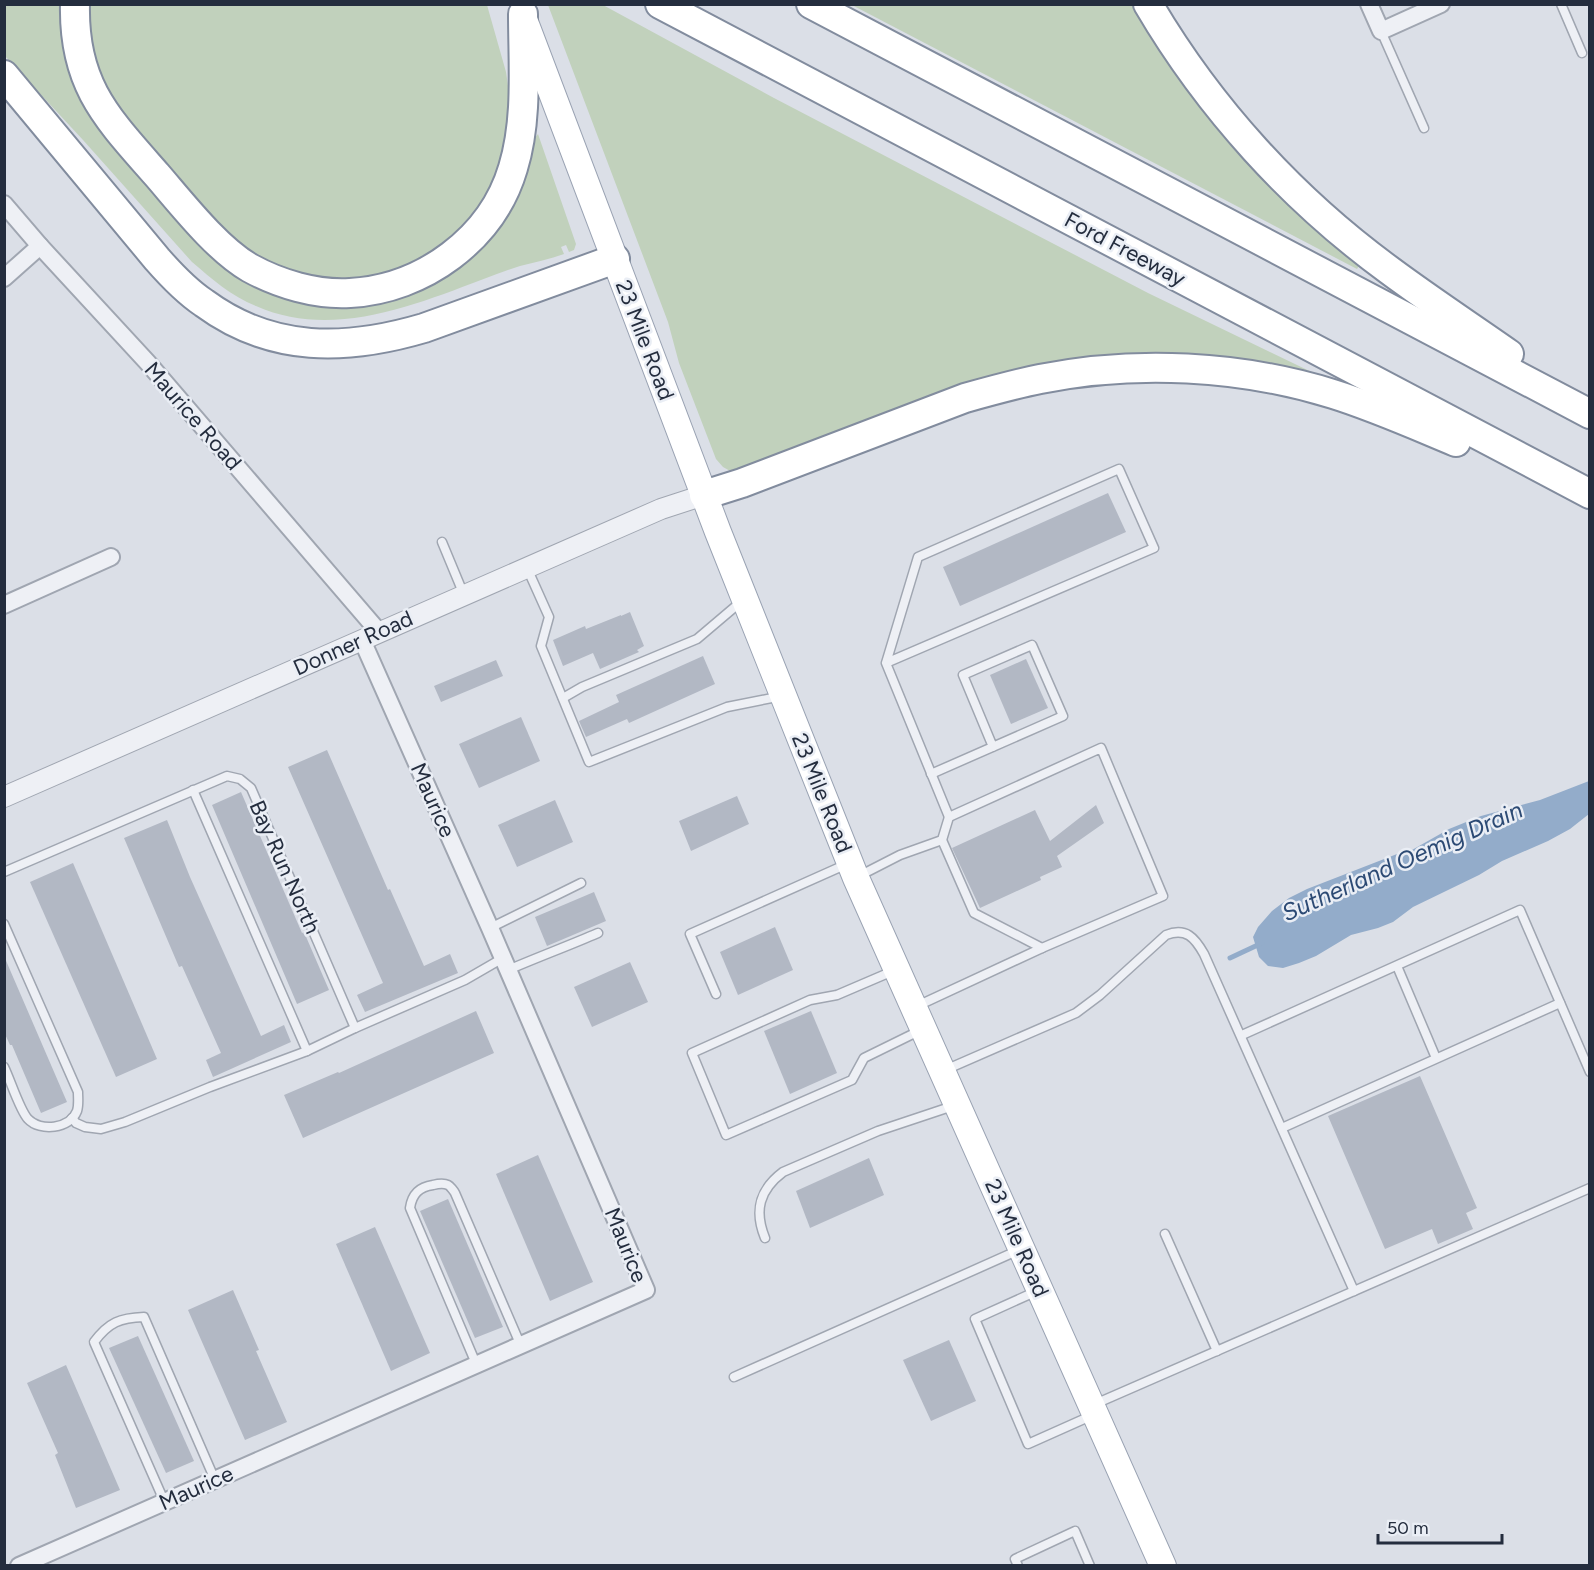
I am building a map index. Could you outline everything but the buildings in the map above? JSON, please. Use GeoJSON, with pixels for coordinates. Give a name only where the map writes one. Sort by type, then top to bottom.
{"type":"FeatureCollection","features":[{"type":"Feature","properties":{"kind":"highway"},"geometry":{"type":"LineString","coordinates":[[75,4],[78,48],[84,74],[95,99],[112,123],[205,230],[247,266],[270,278],[295,286],[349,293],[404,282],[430,270],[453,255],[471,239],[501,197],[520,143],[523,112],[521,9]]}},
{"type":"Feature","properties":{"kind":"highway","name":"Ford Freeway"},"geometry":{"type":"LineString","coordinates":[[660,4],[1590,495]]}},
{"type":"Feature","properties":{"kind":"highway"},"geometry":{"type":"LineString","coordinates":[[811,4],[1590,412]]}},
{"type":"Feature","properties":{"kind":"highway"},"geometry":{"type":"LineString","coordinates":[[1148,4],[1183,60],[1212,99],[1274,171],[1302,198],[1345,236],[1389,270],[1590,412]]}},
{"type":"Feature","properties":{"kind":"highway"},"geometry":{"type":"LineString","coordinates":[[4,75],[180,284],[229,320],[276,339],[336,345],[397,336],[615,260]]}},
{"type":"Feature","properties":{"kind":"highway"},"geometry":{"type":"LineString","coordinates":[[704,495],[742,483],[947,405],[1001,388],[1089,372],[1168,368],[1246,375],[1332,394],[1590,495]]}},
{"type":"Feature","properties":{"kind":"main road","name":"23 Mile Road"},"geometry":{"type":"LineString","coordinates":[[521,9],[744,600],[853,870],[917,1019],[1163,1566]]}},
{"type":"Feature","properties":{"kind":"street"},"geometry":{"type":"LineString","coordinates":[[1369,4],[1381,31],[1441,4]]}},
{"type":"Feature","properties":{"kind":"street","name":"Maurice Road"},"geometry":{"type":"LineString","coordinates":[[4,204],[148,363],[370,636]]}},
{"type":"Feature","properties":{"kind":"street"},"geometry":{"type":"LineString","coordinates":[[4,278],[40,246]]}},
{"type":"Feature","properties":{"kind":"street","name":"Donner Road"},"geometry":{"type":"LineString","coordinates":[[4,797],[661,509],[704,495]]}},
{"type":"Feature","properties":{"kind":"street"},"geometry":{"type":"LineString","coordinates":[[4,605],[111,557]]}},
{"type":"Feature","properties":{"kind":"street","name":"Maurice"},"geometry":{"type":"LineString","coordinates":[[19,1566],[646,1290],[505,964],[370,636]]}},
{"type":"Feature","properties":{"kind":"lane"},"geometry":{"type":"LineString","coordinates":[[1561,4],[1582,52]]}},
{"type":"Feature","properties":{"kind":"lane"},"geometry":{"type":"LineString","coordinates":[[1381,31],[1424,128]]}},
{"type":"Feature","properties":{"kind":"lane"},"geometry":{"type":"LineString","coordinates":[[886,663],[1154,548],[1119,469],[918,557],[886,663],[949,817],[942,840],[974,913],[1042,948]]}},
{"type":"Feature","properties":{"kind":"lane"},"geometry":{"type":"LineString","coordinates":[[442,542],[464,595]]}},
{"type":"Feature","properties":{"kind":"lane"},"geometry":{"type":"LineString","coordinates":[[527,567],[549,617],[542,646],[589,762],[727,707],[782,696]]}},
{"type":"Feature","properties":{"kind":"lane"},"geometry":{"type":"LineString","coordinates":[[563,698],[582,687],[696,639],[744,600]]}},
{"type":"Feature","properties":{"kind":"lane"},"geometry":{"type":"LineString","coordinates":[[932,774],[993,747],[1063,716],[1032,645],[963,675],[993,747]]}},
{"type":"Feature","properties":{"kind":"lane"},"geometry":{"type":"LineString","coordinates":[[896,969],[837,995],[810,1000],[692,1053],[726,1135],[852,1080],[864,1058],[917,1019],[1042,948],[1163,896],[1101,748],[949,817]]}},
{"type":"Feature","properties":{"kind":"lane","name":"Bay Run North"},"geometry":{"type":"LineString","coordinates":[[4,872],[227,776],[240,779],[251,789],[355,1028]]}},
{"type":"Feature","properties":{"kind":"lane"},"geometry":{"type":"LineString","coordinates":[[193,790],[307,1051]]}},
{"type":"Feature","properties":{"kind":"lane"},"geometry":{"type":"LineString","coordinates":[[716,994],[690,934],[853,870],[942,840]]}},
{"type":"Feature","properties":{"kind":"lane"},"geometry":{"type":"LineString","coordinates":[[490,928],[581,883]]}},
{"type":"Feature","properties":{"kind":"lane"},"geometry":{"type":"LineString","coordinates":[[1242,1035],[1520,910],[1590,1072]]}},
{"type":"Feature","properties":{"kind":"lane"},"geometry":{"type":"LineString","coordinates":[[4,924],[78,1092],[77,1112],[62,1125],[49,1127],[33,1124],[26,1117],[4,1067]]}},
{"type":"Feature","properties":{"kind":"lane"},"geometry":{"type":"LineString","coordinates":[[942,1072],[1076,1013],[1100,995],[1166,934],[1174,931],[1192,937],[1199,944],[1242,1035],[1354,1291]]}},
{"type":"Feature","properties":{"kind":"lane"},"geometry":{"type":"LineString","coordinates":[[72,1118],[85,1128],[101,1129],[125,1122],[307,1051],[505,964],[537,957],[598,933]]}},
{"type":"Feature","properties":{"kind":"lane"},"geometry":{"type":"LineString","coordinates":[[1397,966],[1436,1058]]}},
{"type":"Feature","properties":{"kind":"lane"},"geometry":{"type":"LineString","coordinates":[[1282,1128],[1560,1003]]}},
{"type":"Feature","properties":{"kind":"lane"},"geometry":{"type":"LineString","coordinates":[[765,1238],[760,1226],[759,1209],[763,1193],[772,1180],[783,1172],[878,1131],[956,1105]]}},
{"type":"Feature","properties":{"kind":"lane"},"geometry":{"type":"LineString","coordinates":[[477,1366],[410,1208],[415,1193],[421,1188],[441,1184],[449,1186],[455,1192],[521,1346]]}},
{"type":"Feature","properties":{"kind":"lane"},"geometry":{"type":"LineString","coordinates":[[1040,1289],[975,1319],[1028,1444],[1094,1409],[1217,1351],[1590,1188]]}},
{"type":"Feature","properties":{"kind":"lane"},"geometry":{"type":"LineString","coordinates":[[1165,1234],[1217,1351]]}},
{"type":"Feature","properties":{"kind":"lane"},"geometry":{"type":"LineString","coordinates":[[734,1377],[1022,1249]]}},
{"type":"Feature","properties":{"kind":"lane"},"geometry":{"type":"LineString","coordinates":[[165,1503],[94,1342],[102,1331],[115,1322],[144,1317],[215,1480]]}},
{"type":"Feature","properties":{"kind":"lane"},"geometry":{"type":"LineString","coordinates":[[1018,1566],[1015,1559],[1075,1531],[1090,1566]]}},
{"type":"Feature","properties":{"kind":"green space"},"geometry":{"type":"Polygon","coordinates":[[[4,5],[67,5],[71,57],[259,281],[421,283],[538,134],[576,244],[574,250],[569,252],[566,245],[561,247],[564,254],[510,269],[426,300],[370,316],[312,320],[284,315],[256,306],[214,281],[192,262],[5,56],[4,5]]]}},
{"type":"Feature","properties":{"kind":"green space"},"geometry":{"type":"Polygon","coordinates":[[[86,5],[487,5],[506,72],[510,99],[506,145],[490,191],[464,228],[432,254],[393,273],[350,280],[325,279],[301,275],[257,258],[220,227],[107,95],[89,47],[86,5]]]}},
{"type":"Feature","properties":{"kind":"green space"},"geometry":{"type":"Polygon","coordinates":[[[548,5],[603,5],[774,98],[1148,293],[1324,378],[1127,357],[732,472],[716,459],[679,363],[668,322],[548,5]]]}},
{"type":"Feature","properties":{"kind":"green space"},"geometry":{"type":"Polygon","coordinates":[[[852,5],[1135,5],[1360,264],[1357,269],[852,5]]]}},
{"type":"Feature","properties":{"kind":"water"},"geometry":{"type":"Polygon","coordinates":[[[1589,781],[1589,814],[1570,829],[1548,841],[1502,861],[1479,875],[1413,907],[1393,922],[1351,935],[1316,956],[1299,963],[1283,968],[1268,966],[1259,957],[1253,937],[1258,927],[1272,911],[1289,898],[1307,889],[1412,850],[1449,829],[1481,816],[1540,800],[1589,781]]]}},
{"type":"Feature","properties":{"kind":"waterway","name":"Sutherland Oemig Drain"},"geometry":{"type":"LineString","coordinates":[[1230,958],[1262,943]]}}]}
